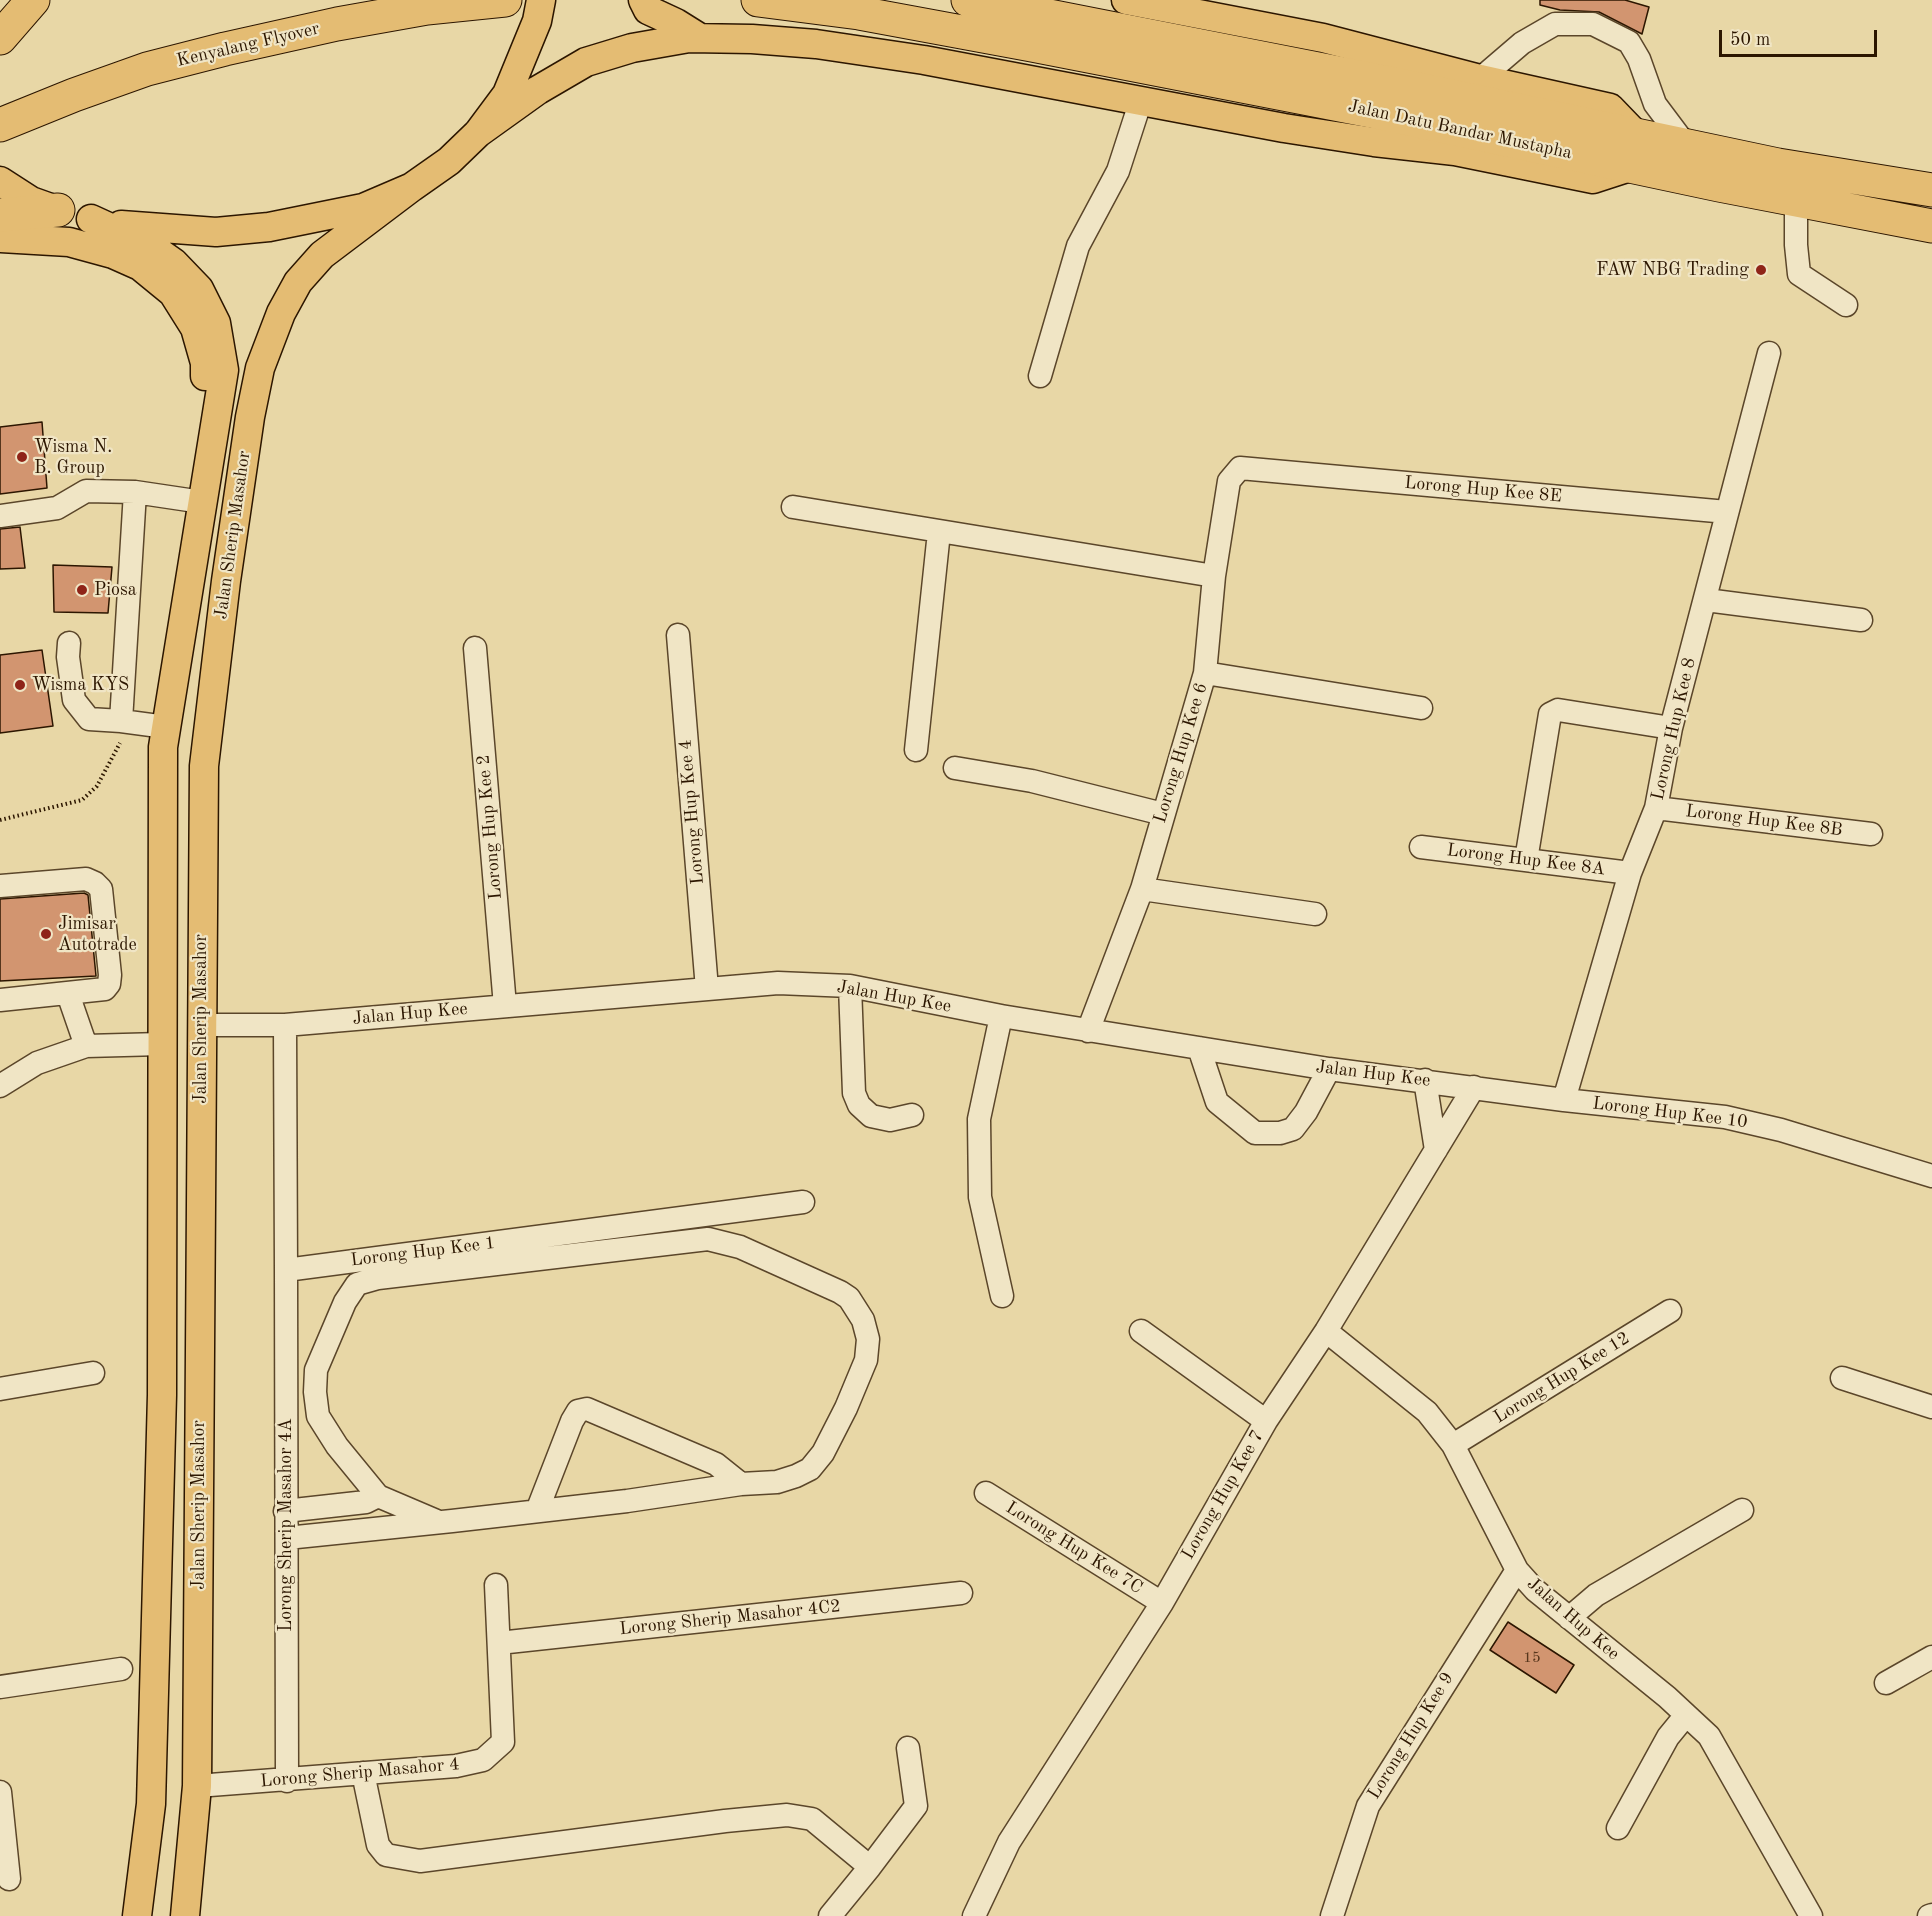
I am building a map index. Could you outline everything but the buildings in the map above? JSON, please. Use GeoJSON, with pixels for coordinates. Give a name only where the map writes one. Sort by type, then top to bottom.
{"type":"FeatureCollection","features":[{"type":"Feature","properties":{"kind":"highway"},"geometry":{"type":"LineString","coordinates":[[0,38],[33,0]]}},
{"type":"Feature","properties":{"kind":"highway","name":"Kenyalang Flyover"},"geometry":{"type":"LineString","coordinates":[[0,125],[74,94],[147,69],[225,49],[337,24],[427,8],[505,0]]}},
{"type":"Feature","properties":{"kind":"highway","name":"Jalan Datu Bandar Mustapha"},"geometry":{"type":"LineString","coordinates":[[758,0],[859,13],[1364,110],[1635,151],[1685,144],[1778,165],[1932,190]]}},
{"type":"Feature","properties":{"kind":"highway","name":"Jalan Datu Bandar Mustapha"},"geometry":{"type":"LineString","coordinates":[[981,2],[1635,151],[1796,200],[1932,226]]}},
{"type":"Feature","properties":{"kind":"highway"},"geometry":{"type":"LineString","coordinates":[[0,215],[58,210]]}},
{"type":"Feature","properties":{"kind":"main road"},"geometry":{"type":"LineString","coordinates":[[478,133],[507,94],[537,21],[541,0]]}},
{"type":"Feature","properties":{"kind":"main road"},"geometry":{"type":"LineString","coordinates":[[643,0],[648,10],[676,23],[700,39]]}},
{"type":"Feature","properties":{"kind":"main road"},"geometry":{"type":"LineString","coordinates":[[0,181],[32,201],[58,210],[91,219],[157,229],[216,232],[269,227],[363,208],[412,187],[449,161],[478,133],[538,90],[586,62],[632,48],[700,39],[752,39],[816,44],[924,60],[1340,137],[1455,151],[1593,179],[1635,151],[1611,108],[1480,79],[1323,38],[1126,0]]}},
{"type":"Feature","properties":{"kind":"main road","name":"Jalan Sherip Masahor"},"geometry":{"type":"LineString","coordinates":[[185,1916],[197,1786],[204,766],[234,522],[249,417],[260,368],[281,313],[298,282],[322,255],[341,238],[412,187]]}},
{"type":"Feature","properties":{"kind":"main road","name":"Jalan Sherip Masahor"},"geometry":{"type":"LineString","coordinates":[[91,219],[150,246],[174,263],[199,289],[216,323],[224,370],[164,747],[161,1044],[162,1395],[152,1781],[137,1916]]}},
{"type":"Feature","properties":{"kind":"main road"},"geometry":{"type":"LineString","coordinates":[[0,238],[69,242],[113,254],[140,266],[173,293],[195,328],[205,363],[205,393],[217,417]]}},
{"type":"Feature","properties":{"kind":"street"},"geometry":{"type":"LineString","coordinates":[[1211,0],[1269,27]]}},
{"type":"Feature","properties":{"kind":"street"},"geometry":{"type":"LineString","coordinates":[[1480,79],[1522,43],[1555,24],[1593,24],[1629,42],[1639,59],[1655,104],[1685,144]]}},
{"type":"Feature","properties":{"kind":"street"},"geometry":{"type":"LineString","coordinates":[[1041,376],[1078,246],[1118,171],[1141,100]]}},
{"type":"Feature","properties":{"kind":"street"},"geometry":{"type":"LineString","coordinates":[[1796,200],[1796,245],[1799,274],[1846,305]]}},
{"type":"Feature","properties":{"kind":"street","name":"Lorong Hup Kee 8"},"geometry":{"type":"LineString","coordinates":[[1564,1100],[1630,873],[1656,808],[1671,728],[1769,353]]}},
{"type":"Feature","properties":{"kind":"street","name":"Lorong Hup Kee 8E"},"geometry":{"type":"LineString","coordinates":[[1240,468],[1727,512]]}},
{"type":"Feature","properties":{"kind":"street","name":"Lorong Hup Kee 6"},"geometry":{"type":"LineString","coordinates":[[1088,1031],[1142,889],[1205,673],[1214,576],[1229,481],[1240,468]]}},
{"type":"Feature","properties":{"kind":"street"},"geometry":{"type":"LineString","coordinates":[[0,516],[57,508],[86,491],[135,492],[202,502]]}},
{"type":"Feature","properties":{"kind":"street"},"geometry":{"type":"LineString","coordinates":[[126,721],[135,492]]}},
{"type":"Feature","properties":{"kind":"street"},"geometry":{"type":"LineString","coordinates":[[794,507],[1214,576]]}},
{"type":"Feature","properties":{"kind":"street"},"geometry":{"type":"LineString","coordinates":[[916,750],[939,532]]}},
{"type":"Feature","properties":{"kind":"street"},"geometry":{"type":"LineString","coordinates":[[1706,600],[1861,620]]}},
{"type":"Feature","properties":{"kind":"street","name":"Lorong Hup Kee 4"},"geometry":{"type":"LineString","coordinates":[[678,635],[707,989]]}},
{"type":"Feature","properties":{"kind":"street"},"geometry":{"type":"LineString","coordinates":[[69,643],[68,657],[74,700],[89,718],[166,727]]}},
{"type":"Feature","properties":{"kind":"street","name":"Lorong Hup Kee 2"},"geometry":{"type":"LineString","coordinates":[[476,648],[505,1006]]}},
{"type":"Feature","properties":{"kind":"street"},"geometry":{"type":"LineString","coordinates":[[1205,673],[1421,708]]}},
{"type":"Feature","properties":{"kind":"street"},"geometry":{"type":"LineString","coordinates":[[1526,860],[1550,714],[1558,710],[1671,728]]}},
{"type":"Feature","properties":{"kind":"street"},"geometry":{"type":"LineString","coordinates":[[955,768],[1032,781],[1163,814]]}},
{"type":"Feature","properties":{"kind":"street","name":"Lorong Hup Kee 8B"},"geometry":{"type":"LineString","coordinates":[[1656,808],[1871,834]]}},
{"type":"Feature","properties":{"kind":"street","name":"Lorong Hup Kee 8A"},"geometry":{"type":"LineString","coordinates":[[1421,847],[1630,873]]}},
{"type":"Feature","properties":{"kind":"street"},"geometry":{"type":"LineString","coordinates":[[0,886],[86,879],[101,889],[110,984],[105,989],[0,1000]]}},
{"type":"Feature","properties":{"kind":"street"},"geometry":{"type":"LineString","coordinates":[[1142,889],[1315,914]]}},
{"type":"Feature","properties":{"kind":"street","name":"Jalan Hup Kee"},"geometry":{"type":"LineString","coordinates":[[201,1025],[285,1025],[778,983],[850,986],[1088,1031],[1329,1069],[1474,1087]]}},
{"type":"Feature","properties":{"kind":"street"},"geometry":{"type":"LineString","coordinates":[[850,986],[854,1093],[859,1105],[871,1116],[890,1120],[912,1115]]}},
{"type":"Feature","properties":{"kind":"street"},"geometry":{"type":"LineString","coordinates":[[68,994],[86,1046]]}},
{"type":"Feature","properties":{"kind":"street"},"geometry":{"type":"LineString","coordinates":[[1001,1016],[979,1119],[981,1197],[1002,1296]]}},
{"type":"Feature","properties":{"kind":"street"},"geometry":{"type":"LineString","coordinates":[[285,1025],[286,1270]]}},
{"type":"Feature","properties":{"kind":"street"},"geometry":{"type":"LineString","coordinates":[[0,1086],[38,1063],[86,1046],[161,1044]]}},
{"type":"Feature","properties":{"kind":"street"},"geometry":{"type":"LineString","coordinates":[[1199,1048],[1217,1102],[1255,1133],[1280,1133],[1293,1129],[1306,1112],[1329,1069]]}},
{"type":"Feature","properties":{"kind":"street"},"geometry":{"type":"LineString","coordinates":[[1425,1080],[1436,1150]]}},
{"type":"Feature","properties":{"kind":"street","name":"Lorong Hup Kee 10"},"geometry":{"type":"LineString","coordinates":[[1474,1087],[1564,1100],[1725,1117],[1781,1130],[1932,1176]]}},
{"type":"Feature","properties":{"kind":"street","name":"Lorong Hup Kee 7"},"geometry":{"type":"LineString","coordinates":[[983,1913],[1009,1842],[1162,1603],[1266,1421],[1326,1331],[1474,1087]]}},
{"type":"Feature","properties":{"kind":"street","name":"Lorong Hup Kee 1"},"geometry":{"type":"LineString","coordinates":[[286,1270],[803,1202]]}},
{"type":"Feature","properties":{"kind":"street"},"geometry":{"type":"LineString","coordinates":[[286,1538],[439,1522],[537,1511],[741,1484],[777,1482],[810,1469],[824,1453],[866,1359],[868,1339],[863,1320],[849,1298],[840,1292],[740,1247],[708,1239],[390,1277],[357,1284],[345,1302],[316,1370],[315,1392],[318,1416],[337,1446],[378,1496],[439,1522]]}},
{"type":"Feature","properties":{"kind":"street","name":"Lorong Sherip Masahor 4A"},"geometry":{"type":"LineString","coordinates":[[286,1270],[287,1781]]}},
{"type":"Feature","properties":{"kind":"street","name":"Lorong Hup Kee 12"},"geometry":{"type":"LineString","coordinates":[[1453,1445],[1670,1311]]}},
{"type":"Feature","properties":{"kind":"street"},"geometry":{"type":"LineString","coordinates":[[1141,1331],[1266,1421]]}},
{"type":"Feature","properties":{"kind":"street","name":"Jalan Hup Kee"},"geometry":{"type":"LineString","coordinates":[[1326,1331],[1427,1412],[1453,1445],[1518,1570],[1535,1590],[1709,1736],[1811,1916]]}},
{"type":"Feature","properties":{"kind":"street"},"geometry":{"type":"LineString","coordinates":[[0,1389],[93,1373]]}},
{"type":"Feature","properties":{"kind":"street"},"geometry":{"type":"LineString","coordinates":[[1842,1378],[1932,1407]]}},
{"type":"Feature","properties":{"kind":"street"},"geometry":{"type":"LineString","coordinates":[[537,1511],[572,1421],[578,1412],[586,1409],[716,1464],[741,1484]]}},
{"type":"Feature","properties":{"kind":"street","name":"Lorong Hup Kee 7C"},"geometry":{"type":"LineString","coordinates":[[986,1492],[1162,1603]]}},
{"type":"Feature","properties":{"kind":"street"},"geometry":{"type":"LineString","coordinates":[[285,1511],[366,1502],[378,1496]]}},
{"type":"Feature","properties":{"kind":"street"},"geometry":{"type":"LineString","coordinates":[[1569,1618],[1596,1594],[1742,1510]]}},
{"type":"Feature","properties":{"kind":"street","name":"Lorong Hup Kee 9"},"geometry":{"type":"LineString","coordinates":[[1332,1916],[1368,1806],[1518,1570]]}},
{"type":"Feature","properties":{"kind":"street","name":"Lorong Sherip Masahor 4"},"geometry":{"type":"LineString","coordinates":[[197,1786],[287,1781],[456,1766],[483,1760],[503,1742],[496,1585]]}},
{"type":"Feature","properties":{"kind":"street","name":"Lorong Sherip Masahor 4C2"},"geometry":{"type":"LineString","coordinates":[[499,1643],[961,1593]]}},
{"type":"Feature","properties":{"kind":"street"},"geometry":{"type":"LineString","coordinates":[[1886,1683],[1932,1657]]}},
{"type":"Feature","properties":{"kind":"street"},"geometry":{"type":"LineString","coordinates":[[0,1687],[121,1669]]}},
{"type":"Feature","properties":{"kind":"street"},"geometry":{"type":"LineString","coordinates":[[1618,1828],[1668,1737],[1686,1715]]}},
{"type":"Feature","properties":{"kind":"street"},"geometry":{"type":"LineString","coordinates":[[830,1916],[916,1806],[908,1748]]}},
{"type":"Feature","properties":{"kind":"street"},"geometry":{"type":"LineString","coordinates":[[363,1773],[378,1845],[386,1855],[420,1861],[787,1815],[812,1819],[870,1867]]}},
{"type":"Feature","properties":{"kind":"street"},"geometry":{"type":"LineString","coordinates":[[0,1792],[9,1879]]}},
{"type":"Feature","properties":{"kind":"path"},"geometry":{"type":"LineString","coordinates":[[0,820],[82,800],[97,786],[126,721]]}},
{"type":"Feature","properties":{"kind":"place","name":"FAW NBG Trading"},"geometry":{"type":"Point","coordinates":[1761,270]}},
{"type":"Feature","properties":{"kind":"place","name":"Wisma N. B. Group"},"geometry":{"type":"Point","coordinates":[22,457]}},
{"type":"Feature","properties":{"kind":"place","name":"Piosa"},"geometry":{"type":"Point","coordinates":[82,590]}},
{"type":"Feature","properties":{"kind":"place","name":"Wisma KYS"},"geometry":{"type":"Point","coordinates":[20,685]}},
{"type":"Feature","properties":{"kind":"place","name":"Jimisar Autotrade"},"geometry":{"type":"Point","coordinates":[46,934]}}]}
